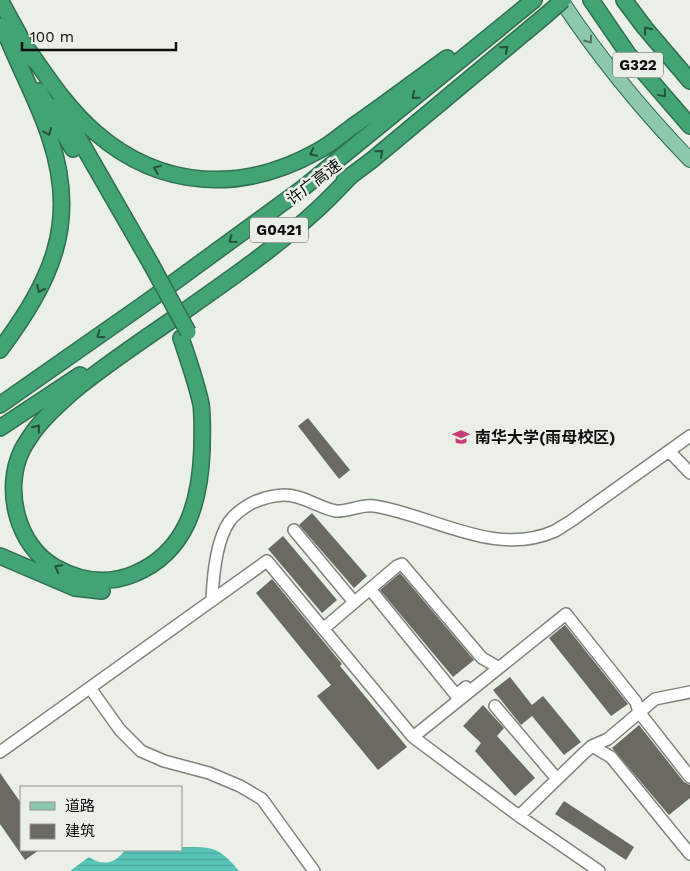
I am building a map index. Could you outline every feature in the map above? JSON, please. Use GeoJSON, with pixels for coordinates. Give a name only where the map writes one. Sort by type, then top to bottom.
{"type":"FeatureCollection","features":[{"type":"Feature","properties":{"kind":"highway"},"geometry":{"type":"LineString","coordinates":[[0,0],[184,335],[206,390],[211,418],[212,443],[209,473],[200,515],[190,537],[178,555],[161,570],[141,582],[102,591],[74,588],[0,556]]}},
{"type":"Feature","properties":{"kind":"highway"},"geometry":{"type":"LineString","coordinates":[[28,52],[66,103],[96,133],[128,157],[163,172],[192,178],[220,180],[251,176],[274,170],[319,151],[483,31],[521,0]]}},
{"type":"Feature","properties":{"kind":"highway","name":"许广高速"},"geometry":{"type":"LineString","coordinates":[[0,405],[147,302],[303,188],[534,0]]}},
{"type":"Feature","properties":{"kind":"highway","name":"许广高速"},"geometry":{"type":"LineString","coordinates":[[0,428],[117,351],[224,273],[351,176],[562,0]]}},
{"type":"Feature","properties":{"kind":"highway","name":"G322"},"geometry":{"type":"LineString","coordinates":[[591,0],[628,54],[690,126]]}},
{"type":"Feature","properties":{"kind":"highway","name":"G322"},"geometry":{"type":"LineString","coordinates":[[624,0],[690,81]]}},
{"type":"Feature","properties":{"kind":"highway"},"geometry":{"type":"LineString","coordinates":[[0,26],[148,267]]}},
{"type":"Feature","properties":{"kind":"highway"},"geometry":{"type":"LineString","coordinates":[[0,350],[33,303],[47,276],[57,245],[62,215],[61,182],[50,138],[8,39]]}},
{"type":"Feature","properties":{"kind":"highway"},"geometry":{"type":"LineString","coordinates":[[184,335],[201,405],[202,436],[201,471],[194,507],[182,535],[170,551],[153,565],[133,575],[115,580],[95,582],[55,567],[38,555],[25,537],[17,517],[14,497],[15,476],[21,451],[35,429],[56,406],[98,371],[271,248],[319,209],[351,176]]}},
{"type":"Feature","properties":{"kind":"main road"},"geometry":{"type":"LineString","coordinates":[[562,0],[617,79],[690,160]]}},
{"type":"Feature","properties":{"kind":"street"},"geometry":{"type":"LineString","coordinates":[[212,599],[218,551],[223,533],[229,522],[242,508],[271,496],[294,496],[336,511],[371,506],[397,511],[485,538],[515,539],[537,536],[555,531],[690,436]]}},
{"type":"Feature","properties":{"kind":"street"},"geometry":{"type":"LineString","coordinates":[[669,451],[690,473]]}},
{"type":"Feature","properties":{"kind":"street"},"geometry":{"type":"LineString","coordinates":[[294,530],[354,602]]}},
{"type":"Feature","properties":{"kind":"street"},"geometry":{"type":"LineString","coordinates":[[0,752],[266,560],[413,737],[519,816],[599,871]]}},
{"type":"Feature","properties":{"kind":"street"},"geometry":{"type":"LineString","coordinates":[[323,629],[397,566],[402,564],[482,658],[496,666]]}},
{"type":"Feature","properties":{"kind":"street"},"geometry":{"type":"LineString","coordinates":[[370,589],[456,695],[496,666],[516,655]]}},
{"type":"Feature","properties":{"kind":"street"},"geometry":{"type":"LineString","coordinates":[[413,737],[566,614],[636,702],[639,712],[690,778]]}},
{"type":"Feature","properties":{"kind":"street"},"geometry":{"type":"LineString","coordinates":[[90,688],[120,730],[141,751],[164,761],[209,773],[240,786],[262,799],[314,871]]}},
{"type":"Feature","properties":{"kind":"street"},"geometry":{"type":"LineString","coordinates":[[519,816],[592,746],[608,739],[655,699],[690,692]]}},
{"type":"Feature","properties":{"kind":"street"},"geometry":{"type":"LineString","coordinates":[[495,706],[557,779]]}},
{"type":"Feature","properties":{"kind":"street"},"geometry":{"type":"LineString","coordinates":[[592,746],[611,757],[690,854]]}},
{"type":"Feature","properties":{"kind":"water"},"geometry":{"type":"Polygon","coordinates":[[[182,847],[208,848],[220,852],[239,871],[70,871],[89,857],[104,863],[113,861],[124,851],[182,851],[182,847]]]}},
{"type":"Feature","properties":{"kind":"building"},"geometry":{"type":"Polygon","coordinates":[[[308,418],[350,470],[339,479],[298,426],[308,418]]]}},
{"type":"Feature","properties":{"kind":"building"},"geometry":{"type":"Polygon","coordinates":[[[312,513],[367,576],[354,588],[299,525],[312,513]]]}},
{"type":"Feature","properties":{"kind":"building"},"geometry":{"type":"Polygon","coordinates":[[[283,536],[337,600],[322,613],[268,549],[283,536]]]}},
{"type":"Feature","properties":{"kind":"building"},"geometry":{"type":"Polygon","coordinates":[[[400,573],[474,660],[453,677],[380,590],[400,573]]]}},
{"type":"Feature","properties":{"kind":"building"},"geometry":{"type":"Polygon","coordinates":[[[272,579],[407,747],[378,770],[317,696],[331,685],[256,593],[272,579]]]}},
{"type":"Feature","properties":{"kind":"building"},"geometry":{"type":"Polygon","coordinates":[[[565,625],[628,704],[611,716],[549,638],[565,625]]]}},
{"type":"Feature","properties":{"kind":"building"},"geometry":{"type":"Polygon","coordinates":[[[510,677],[532,705],[543,696],[581,742],[564,755],[532,716],[521,725],[493,690],[510,677]]]}},
{"type":"Feature","properties":{"kind":"building"},"geometry":{"type":"Polygon","coordinates":[[[483,705],[504,728],[497,736],[535,778],[515,796],[475,751],[481,743],[463,726],[483,705]]]}},
{"type":"Feature","properties":{"kind":"building"},"geometry":{"type":"Polygon","coordinates":[[[639,725],[684,782],[690,785],[690,798],[669,815],[612,748],[639,725]]]}},
{"type":"Feature","properties":{"kind":"building"},"geometry":{"type":"Polygon","coordinates":[[[0,773],[20,802],[20,851],[38,851],[25,860],[0,824],[0,773]]]}},
{"type":"Feature","properties":{"kind":"building"},"geometry":{"type":"Polygon","coordinates":[[[564,801],[634,847],[626,860],[555,814],[564,801]]]}},
{"type":"Feature","properties":{"kind":"place","name":"南华大学(雨母校区)"},"geometry":{"type":"Point","coordinates":[461,437]}}]}
